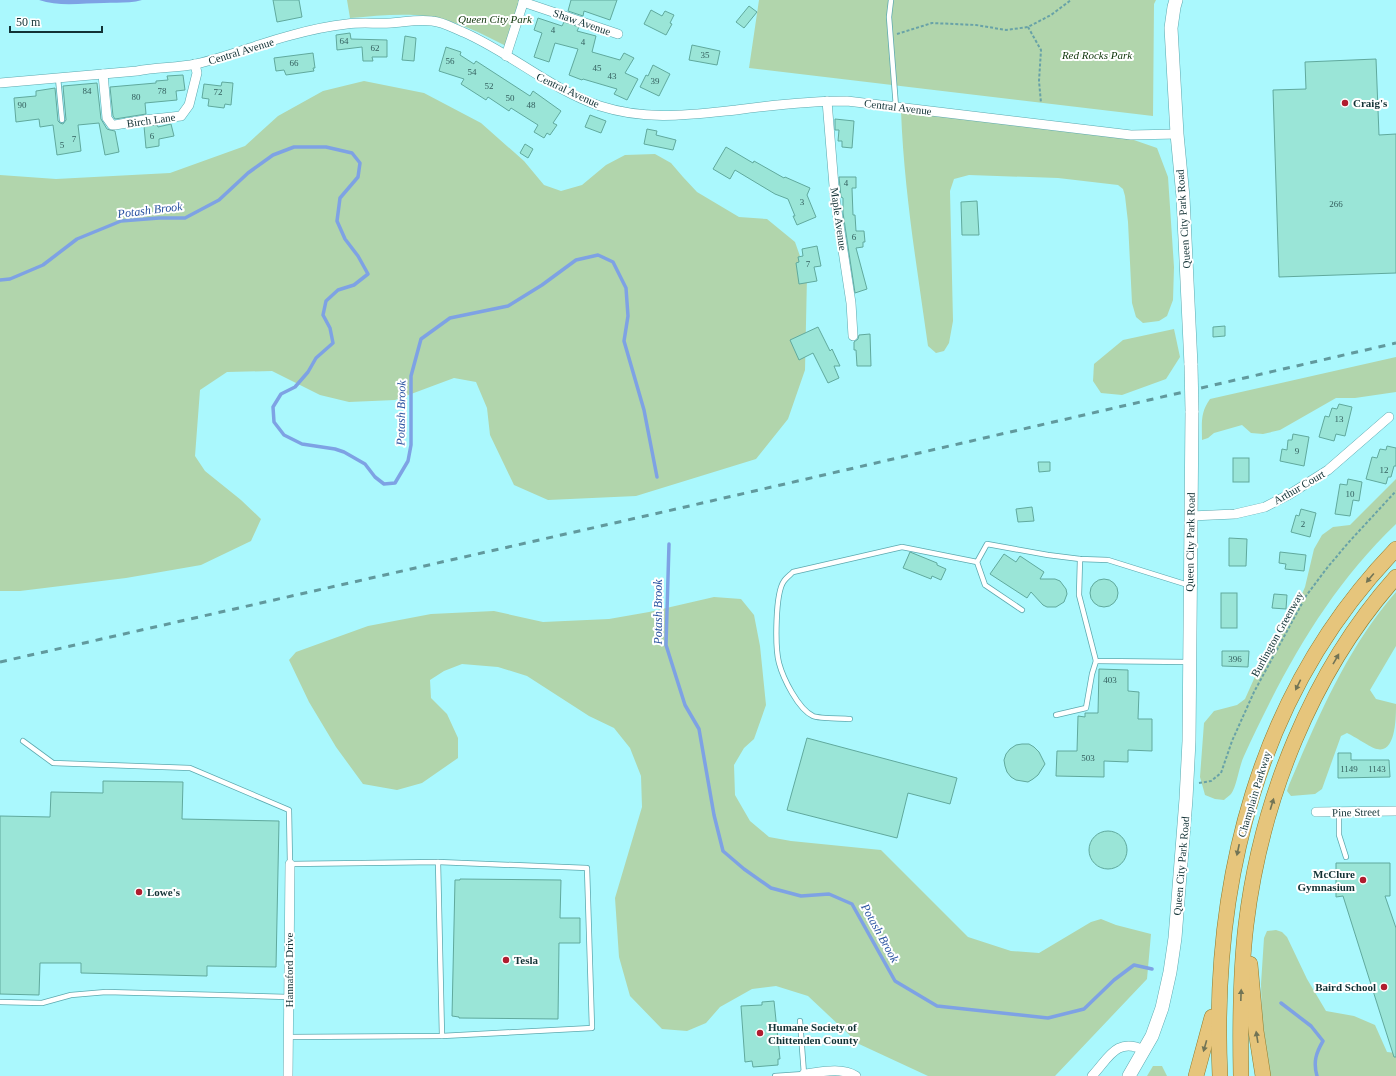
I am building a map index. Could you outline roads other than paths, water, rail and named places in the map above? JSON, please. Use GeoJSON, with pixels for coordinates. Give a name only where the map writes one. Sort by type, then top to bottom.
{"type":"FeatureCollection","features":[{"type":"Feature","properties":{"kind":"main road","name":"Champlain Parkway"},"geometry":{"type":"LineString","coordinates":[[1220,1076],[1218,1035],[1220,966],[1239,842],[1258,773],[1270,744],[1314,655],[1357,594],[1396,549]]}},
{"type":"Feature","properties":{"kind":"main road","name":"Champlain Parkway"},"geometry":{"type":"LineString","coordinates":[[1242,1076],[1240,996],[1246,924],[1260,849],[1269,812],[1280,778],[1299,731],[1343,646],[1371,607],[1396,577]]}},
{"type":"Feature","properties":{"kind":"main road"},"geometry":{"type":"LineString","coordinates":[[1246,924],[1256,1031],[1263,1076]]}},
{"type":"Feature","properties":{"kind":"main road"},"geometry":{"type":"LineString","coordinates":[[1196,1076],[1213,1011],[1220,966]]}},
{"type":"Feature","properties":{"kind":"street","name":"Queen City Park Road"},"geometry":{"type":"LineString","coordinates":[[1129,1076],[1152,1036],[1162,1008],[1170,972],[1175,938],[1187,784],[1192,411],[1183,196],[1177,134],[1171,28],[1176,0]]}},
{"type":"Feature","properties":{"kind":"street","name":"Shaw Avenue"},"geometry":{"type":"LineString","coordinates":[[524,1],[618,34]]}},
{"type":"Feature","properties":{"kind":"street"},"geometry":{"type":"LineString","coordinates":[[506,56],[524,1]]}},
{"type":"Feature","properties":{"kind":"street","name":"Central Avenue"},"geometry":{"type":"LineString","coordinates":[[0,83],[195,64],[224,57],[292,35],[320,29],[348,24],[391,23],[420,20],[435,21],[449,26],[480,40],[539,76],[574,95],[599,105],[626,113],[656,116],[685,115],[801,102],[847,101],[1131,135],[1177,134]]}},
{"type":"Feature","properties":{"kind":"street","name":"Birch Lane"},"geometry":{"type":"LineString","coordinates":[[102,74],[107,118],[112,125],[115,125],[181,116],[189,105],[197,73],[195,64]]}},
{"type":"Feature","properties":{"kind":"street","name":"Maple Avenue"},"geometry":{"type":"LineString","coordinates":[[828,101],[835,198],[851,303],[853,336]]}},
{"type":"Feature","properties":{"kind":"street","name":"Arthur Court"},"geometry":{"type":"LineString","coordinates":[[1191,516],[1235,514],[1265,507],[1290,494],[1328,470],[1389,417]]}},
{"type":"Feature","properties":{"kind":"street","name":"Pine Street"},"geometry":{"type":"LineString","coordinates":[[1316,812],[1396,811]]}},
{"type":"Feature","properties":{"kind":"street","name":"Hannaford Drive"},"geometry":{"type":"LineString","coordinates":[[288,1076],[290,864]]}},
{"type":"Feature","properties":{"kind":"street"},"geometry":{"type":"LineString","coordinates":[[1092,1076],[1115,1050],[1121,1047],[1128,1045],[1144,1050]]}},
{"type":"Feature","properties":{"kind":"street"},"geometry":{"type":"LineString","coordinates":[[804,1074],[836,1071],[849,1072],[856,1076]]}},
{"type":"Feature","properties":{"kind":"lane"},"geometry":{"type":"LineString","coordinates":[[891,0],[889,17],[896,107]]}},
{"type":"Feature","properties":{"kind":"lane"},"geometry":{"type":"LineString","coordinates":[[58,78],[62,120]]}},
{"type":"Feature","properties":{"kind":"lane"},"geometry":{"type":"LineString","coordinates":[[1022,610],[985,585],[977,562],[987,544],[1048,555],[1080,559],[1108,560],[1190,585]]}},
{"type":"Feature","properties":{"kind":"lane"},"geometry":{"type":"LineString","coordinates":[[850,718],[814,716],[802,708],[790,689],[778,662],[776,632],[778,602],[784,581],[793,572],[902,547],[977,562]]}},
{"type":"Feature","properties":{"kind":"lane"},"geometry":{"type":"LineString","coordinates":[[1056,715],[1086,708],[1092,674],[1096,661],[1079,595],[1080,559]]}},
{"type":"Feature","properties":{"kind":"lane"},"geometry":{"type":"LineString","coordinates":[[1096,661],[1189,662]]}},
{"type":"Feature","properties":{"kind":"lane"},"geometry":{"type":"LineString","coordinates":[[23,741],[53,763],[190,768],[289,810],[290,864],[438,862],[587,868],[592,1028],[442,1036],[288,1037]]}},
{"type":"Feature","properties":{"kind":"lane"},"geometry":{"type":"LineString","coordinates":[[1339,812],[1339,835],[1346,857]]}},
{"type":"Feature","properties":{"kind":"lane"},"geometry":{"type":"LineString","coordinates":[[438,862],[442,1036]]}},
{"type":"Feature","properties":{"kind":"lane"},"geometry":{"type":"LineString","coordinates":[[0,1002],[42,1003],[71,995],[106,992],[288,997]]}},
{"type":"Feature","properties":{"kind":"lane"},"geometry":{"type":"LineString","coordinates":[[775,1076],[804,1074],[800,1021]]}},
{"type":"Feature","properties":{"kind":"water"},"geometry":{"type":"Polygon","coordinates":[[[39,0],[142,0],[128,2],[71,4],[39,0]]]}},
{"type":"Feature","properties":{"kind":"waterway","name":"Potash Brook"},"geometry":{"type":"LineString","coordinates":[[0,280],[10,279],[43,265],[77,239],[121,221],[159,218],[185,218],[219,200],[248,173],[273,155],[294,147],[326,147],[352,153],[360,163],[358,177],[340,198],[337,221],[345,239],[358,256],[368,274],[354,285],[338,290],[326,301],[323,315],[330,328],[333,343],[316,358],[308,372],[295,387],[281,394],[273,407],[274,422],[284,435],[302,444],[335,449],[344,452],[365,464],[375,477],[384,484],[395,483],[408,461],[411,445],[411,376],[421,339],[450,318],[508,306],[542,285],[576,260],[598,255],[613,262],[626,288],[628,316],[624,341],[644,410],[657,477]]}},
{"type":"Feature","properties":{"kind":"waterway","name":"Potash Brook"},"geometry":{"type":"LineString","coordinates":[[669,544],[666,645],[685,705],[699,729],[714,815],[723,851],[744,869],[771,888],[801,896],[829,894],[852,904],[895,981],[937,1006],[1048,1018],[1084,1009],[1114,980],[1134,965],[1152,969]]}},
{"type":"Feature","properties":{"kind":"waterway","name":"Potash Brook"},"geometry":{"type":"LineString","coordinates":[[1281,1003],[1311,1026],[1323,1041],[1316,1058],[1315,1066],[1317,1076]]}},
{"type":"Feature","properties":{"kind":"railway"},"geometry":{"type":"LineString","coordinates":[[0,662],[685,507],[1396,343]]}},
{"type":"Feature","properties":{"kind":"place","name":"Craig's"},"geometry":{"type":"Point","coordinates":[1345,103]}},
{"type":"Feature","properties":{"kind":"place","name":"McClure Gymnasium"},"geometry":{"type":"Point","coordinates":[1363,880]}},
{"type":"Feature","properties":{"kind":"place","name":"Lowe's"},"geometry":{"type":"Point","coordinates":[139,892]}},
{"type":"Feature","properties":{"kind":"place","name":"Tesla"},"geometry":{"type":"Point","coordinates":[506,960]}},
{"type":"Feature","properties":{"kind":"place","name":"Baird School"},"geometry":{"type":"Point","coordinates":[1384,987]}},
{"type":"Feature","properties":{"kind":"place","name":"Humane Society of Chittenden County"},"geometry":{"type":"Point","coordinates":[760,1033]}},
{"type":"Feature","properties":{"kind":"park label","name":"Queen City Park"},"geometry":{"type":"Point","coordinates":[495,19]}},
{"type":"Feature","properties":{"kind":"park label","name":"Red Rocks Park"},"geometry":{"type":"Point","coordinates":[1097,55]}}]}
